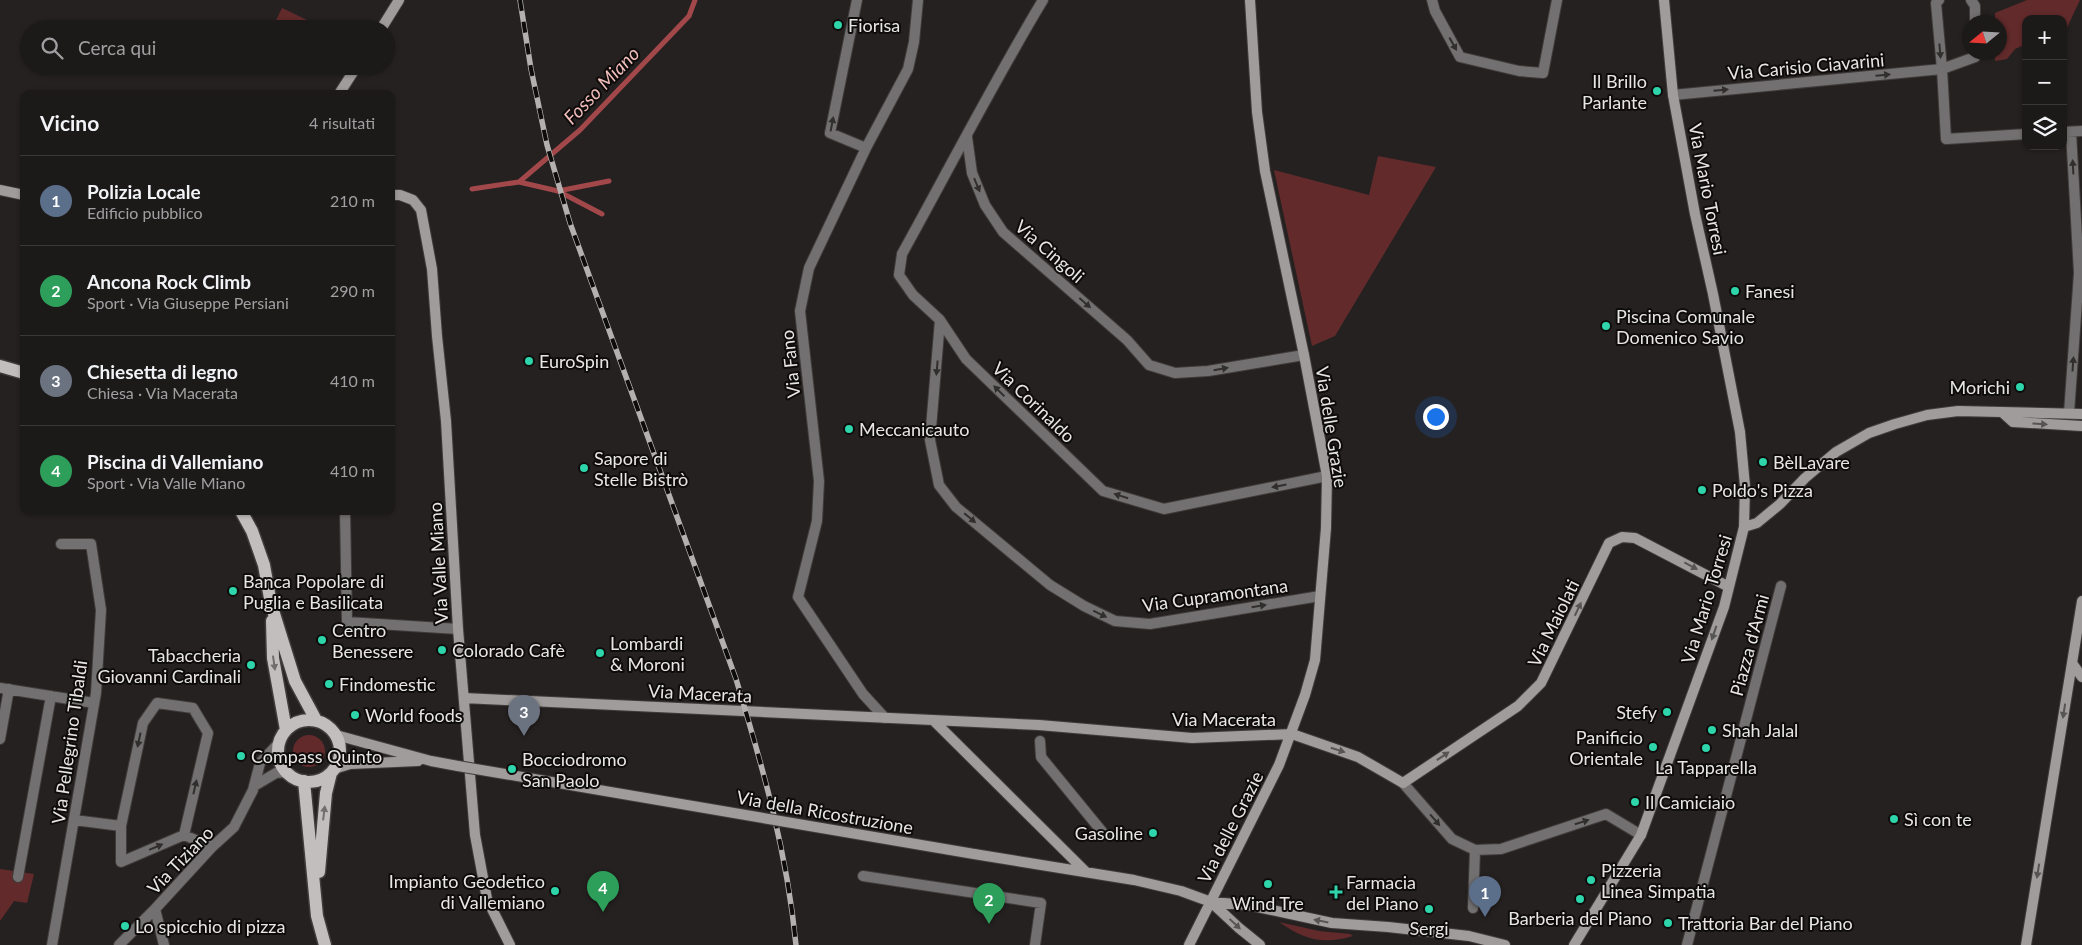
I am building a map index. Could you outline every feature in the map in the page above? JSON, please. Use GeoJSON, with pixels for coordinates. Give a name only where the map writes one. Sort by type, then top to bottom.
{"type":"FeatureCollection","features":[{"type":"Feature","properties":{"kind":"main road"},"geometry":{"type":"LineString","coordinates":[[0,366],[20,372]]}},
{"type":"Feature","properties":{"kind":"main road"},"geometry":{"type":"LineString","coordinates":[[243,515],[252,531],[264,565],[271,604],[295,681],[316,720]]}},
{"type":"Feature","properties":{"kind":"main road"},"geometry":{"type":"LineString","coordinates":[[271,604],[273,658],[286,730]]}},
{"type":"Feature","properties":{"kind":"main road"},"geometry":{"type":"LineString","coordinates":[[317,916],[321,834],[326,793],[340,751],[336,735],[331,728],[316,720],[300,721],[286,730],[278,744],[280,760],[287,772],[304,787],[307,833],[314,878],[317,916],[325,945]]}},
{"type":"Feature","properties":{"kind":"main road"},"geometry":{"type":"LineString","coordinates":[[304,787],[332,771]]}},
{"type":"Feature","properties":{"kind":"street"},"geometry":{"type":"LineString","coordinates":[[387,20],[399,0]]}},
{"type":"Feature","properties":{"kind":"street"},"geometry":{"type":"LineString","coordinates":[[857,0],[830,133],[866,148]]}},
{"type":"Feature","properties":{"kind":"street","name":"Via Fano"},"geometry":{"type":"LineString","coordinates":[[885,718],[862,694],[798,596],[817,521],[819,481],[800,311],[809,268],[866,148],[908,69],[914,42],[918,0]]}},
{"type":"Feature","properties":{"kind":"street"},"geometry":{"type":"LineString","coordinates":[[967,138],[1012,52],[1043,0]]}},
{"type":"Feature","properties":{"kind":"street","name":"Via delle Grazie"},"geometry":{"type":"LineString","coordinates":[[1189,945],[1280,765],[1305,695],[1315,660],[1326,528],[1327,476],[1304,354],[1265,171],[1258,112],[1250,0]]}},
{"type":"Feature","properties":{"kind":"street"},"geometry":{"type":"LineString","coordinates":[[1432,0],[1435,10],[1460,57],[1519,71],[1543,73],[1557,0]]}},
{"type":"Feature","properties":{"kind":"street","name":"Via Mario Torresi"},"geometry":{"type":"LineString","coordinates":[[1574,945],[1641,835],[1698,679],[1729,587],[1744,527],[1745,486],[1740,432],[1713,294],[1694,214],[1672,96],[1664,0]]}},
{"type":"Feature","properties":{"kind":"street"},"geometry":{"type":"LineString","coordinates":[[1939,0],[1936,3],[1946,139],[2022,134]]}},
{"type":"Feature","properties":{"kind":"street"},"geometry":{"type":"LineString","coordinates":[[1970,0],[1975,6],[1975,15]]}},
{"type":"Feature","properties":{"kind":"street","name":"Via Carisio Ciavarini"},"geometry":{"type":"LineString","coordinates":[[1672,96],[1942,69],[1967,60]]}},
{"type":"Feature","properties":{"kind":"street"},"geometry":{"type":"LineString","coordinates":[[342,90],[351,75]]}},
{"type":"Feature","properties":{"kind":"street"},"geometry":{"type":"LineString","coordinates":[[2069,413],[2079,273],[2067,132],[2082,130]]}},
{"type":"Feature","properties":{"kind":"street","name":"Via Corinaldo"},"geometry":{"type":"LineString","coordinates":[[967,138],[902,254],[899,276],[914,295],[940,320],[966,359],[1103,491],[1164,509],[1327,476]]}},
{"type":"Feature","properties":{"kind":"street","name":"Via Cingoli"},"geometry":{"type":"LineString","coordinates":[[967,138],[972,173],[985,205],[1003,232],[1127,340],[1149,365],[1175,373],[1208,371],[1304,354]]}},
{"type":"Feature","properties":{"kind":"street"},"geometry":{"type":"LineString","coordinates":[[0,190],[20,194]]}},
{"type":"Feature","properties":{"kind":"street","name":"Via Valle Miano"},"geometry":{"type":"LineString","coordinates":[[395,195],[413,200],[421,210],[432,269],[446,421],[458,629],[475,836],[486,899],[510,945]]}},
{"type":"Feature","properties":{"kind":"street","name":"Via Cupramontana"},"geometry":{"type":"LineString","coordinates":[[940,320],[930,440],[939,485],[956,506],[1050,585],[1084,606],[1115,621],[1150,624],[1320,596]]}},
{"type":"Feature","properties":{"kind":"street"},"geometry":{"type":"LineString","coordinates":[[1744,527],[1757,523],[1836,452],[1869,433],[1927,415],[1958,411],[2082,414]]}},
{"type":"Feature","properties":{"kind":"street"},"geometry":{"type":"LineString","coordinates":[[2002,412],[2013,422],[2082,426]]}},
{"type":"Feature","properties":{"kind":"street"},"geometry":{"type":"LineString","coordinates":[[346,515],[347,622],[458,629]]}},
{"type":"Feature","properties":{"kind":"street","name":"Via Maiolati"},"geometry":{"type":"LineString","coordinates":[[1403,783],[1518,706],[1541,683],[1610,543],[1622,537],[1635,538],[1729,587]]}},
{"type":"Feature","properties":{"kind":"street","name":"Via Pellegrino Tibaldi"},"geometry":{"type":"LineString","coordinates":[[52,945],[94,703],[101,610],[91,544],[60,544]]}},
{"type":"Feature","properties":{"kind":"street","name":"Piazza d'Armi"},"geometry":{"type":"LineString","coordinates":[[1687,945],[1781,586]]}},
{"type":"Feature","properties":{"kind":"street"},"geometry":{"type":"LineString","coordinates":[[2026,945],[2082,601]]}},
{"type":"Feature","properties":{"kind":"street"},"geometry":{"type":"LineString","coordinates":[[2072,663],[2082,677]]}},
{"type":"Feature","properties":{"kind":"street"},"geometry":{"type":"LineString","coordinates":[[0,739],[5,688],[94,703]]}},
{"type":"Feature","properties":{"kind":"street"},"geometry":{"type":"LineString","coordinates":[[18,877],[51,696]]}},
{"type":"Feature","properties":{"kind":"street","name":"Via Macerata"},"geometry":{"type":"LineString","coordinates":[[464,698],[1039,725],[1192,738],[1292,734],[1358,757],[1403,783],[1452,839],[1474,850],[1501,849],[1606,814],[1641,835]]}},
{"type":"Feature","properties":{"kind":"street"},"geometry":{"type":"LineString","coordinates":[[184,835],[208,733],[193,708],[156,703],[143,723],[121,826],[121,862],[184,835],[212,846]]}},
{"type":"Feature","properties":{"kind":"street"},"geometry":{"type":"LineString","coordinates":[[934,721],[1086,872]]}},
{"type":"Feature","properties":{"kind":"street","name":"Via della Ricostruzione"},"geometry":{"type":"LineString","coordinates":[[336,735],[431,761],[1086,872],[1182,891],[1211,902]]}},
{"type":"Feature","properties":{"kind":"street"},"geometry":{"type":"LineString","coordinates":[[1040,741],[1041,757],[1104,834]]}},
{"type":"Feature","properties":{"kind":"street","name":"Via Tiziano"},"geometry":{"type":"LineString","coordinates":[[119,945],[155,909],[212,846],[234,827],[254,788],[260,764],[278,744]]}},
{"type":"Feature","properties":{"kind":"street","name":"Via della Ricostruzione"},"geometry":{"type":"LineString","coordinates":[[332,771],[350,764],[431,761]]}},
{"type":"Feature","properties":{"kind":"street"},"geometry":{"type":"LineString","coordinates":[[254,788],[276,773],[287,772]]}},
{"type":"Feature","properties":{"kind":"street"},"geometry":{"type":"LineString","coordinates":[[74,820],[121,826]]}},
{"type":"Feature","properties":{"kind":"street"},"geometry":{"type":"LineString","coordinates":[[1473,908],[1474,850]]}},
{"type":"Feature","properties":{"kind":"street"},"geometry":{"type":"LineString","coordinates":[[863,876],[1041,903],[1035,945]]}},
{"type":"Feature","properties":{"kind":"street"},"geometry":{"type":"LineString","coordinates":[[1211,902],[1248,905],[1332,923],[1469,936],[1504,945]]}},
{"type":"Feature","properties":{"kind":"street"},"geometry":{"type":"LineString","coordinates":[[1211,902],[1260,945]]}},
{"type":"Feature","properties":{"kind":"street"},"geometry":{"type":"LineString","coordinates":[[155,909],[164,945]]}},
{"type":"Feature","properties":{"kind":"street"},"geometry":{"type":"LineString","coordinates":[[1469,936],[1478,945]]}},
{"type":"Feature","properties":{"kind":"shaded area"},"geometry":{"type":"Polygon","coordinates":[[[2027,0],[2080,0],[2067,28],[2067,15],[2022,15],[2022,46],[2015,49],[2007,59],[2007,15],[1995,15],[1995,13],[2027,0]]]}},
{"type":"Feature","properties":{"kind":"shaded area"},"geometry":{"type":"Polygon","coordinates":[[[282,8],[307,20],[276,20],[282,8]]]}},
{"type":"Feature","properties":{"kind":"shaded area"},"geometry":{"type":"Polygon","coordinates":[[[1378,156],[1436,167],[1335,336],[1312,346],[1274,170],[1369,195],[1378,156]]]}},
{"type":"Feature","properties":{"kind":"shaded area"},"geometry":{"type":"Polygon","coordinates":[[[309,735],[315,736],[320,740],[324,745],[324,757],[320,762],[315,766],[309,767],[303,766],[298,762],[294,757],[293,751],[294,745],[298,740],[303,736],[309,735]]]}},
{"type":"Feature","properties":{"kind":"shaded area"},"geometry":{"type":"Polygon","coordinates":[[[0,869],[34,874],[27,903],[14,901],[0,921],[0,869]]]}},
{"type":"Feature","properties":{"kind":"shaded area"},"geometry":{"type":"Polygon","coordinates":[[[1279,922],[1353,936],[1332,940],[1315,939],[1297,933],[1279,922]]]}},
{"type":"Feature","properties":{"kind":"waterway","name":"Fosso Miano"},"geometry":{"type":"LineString","coordinates":[[519,182],[580,130],[689,16],[695,0]]}},
{"type":"Feature","properties":{"kind":"waterway"},"geometry":{"type":"LineString","coordinates":[[558,191],[609,181]]}},
{"type":"Feature","properties":{"kind":"waterway"},"geometry":{"type":"LineString","coordinates":[[472,189],[519,182],[558,191],[602,214]]}},
{"type":"Feature","properties":{"kind":"railway"},"geometry":{"type":"LineString","coordinates":[[520,0],[531,69],[547,145],[570,223],[736,679],[746,712],[773,810],[787,877],[796,945]]}},
{"type":"Feature","properties":{"kind":"place","name":"Fiorisa"},"geometry":{"type":"Point","coordinates":[838,25]}},
{"type":"Feature","properties":{"kind":"place","name":"Il Brillo Parlante"},"geometry":{"type":"Point","coordinates":[1657,91]}},
{"type":"Feature","properties":{"kind":"place","name":"Fanesi"},"geometry":{"type":"Point","coordinates":[1735,291]}},
{"type":"Feature","properties":{"kind":"place","name":"Piscina Comunale Domenico Savio"},"geometry":{"type":"Point","coordinates":[1606,326]}},
{"type":"Feature","properties":{"kind":"place","name":"EuroSpin"},"geometry":{"type":"Point","coordinates":[529,361]}},
{"type":"Feature","properties":{"kind":"place","name":"Morichi"},"geometry":{"type":"Point","coordinates":[2020,387]}},
{"type":"Feature","properties":{"kind":"place","name":"Meccanicauto"},"geometry":{"type":"Point","coordinates":[849,429]}},
{"type":"Feature","properties":{"kind":"place","name":"BèlLavare"},"geometry":{"type":"Point","coordinates":[1763,462]}},
{"type":"Feature","properties":{"kind":"place","name":"Sapore di Stelle Bistrò"},"geometry":{"type":"Point","coordinates":[584,468]}},
{"type":"Feature","properties":{"kind":"place","name":"Poldo's Pizza"},"geometry":{"type":"Point","coordinates":[1702,490]}},
{"type":"Feature","properties":{"kind":"place","name":"Banca Popolare di Puglia e Basilicata"},"geometry":{"type":"Point","coordinates":[233,591]}},
{"type":"Feature","properties":{"kind":"place","name":"Centro Benessere"},"geometry":{"type":"Point","coordinates":[322,640]}},
{"type":"Feature","properties":{"kind":"place","name":"Colorado Cafè"},"geometry":{"type":"Point","coordinates":[442,650]}},
{"type":"Feature","properties":{"kind":"place","name":"Lombardi & Moroni"},"geometry":{"type":"Point","coordinates":[600,653]}},
{"type":"Feature","properties":{"kind":"place","name":"Tabaccheria Giovanni Cardinali"},"geometry":{"type":"Point","coordinates":[251,665]}},
{"type":"Feature","properties":{"kind":"place","name":"Findomestic"},"geometry":{"type":"Point","coordinates":[329,684]}},
{"type":"Feature","properties":{"kind":"place","name":"Stefy"},"geometry":{"type":"Point","coordinates":[1667,712]}},
{"type":"Feature","properties":{"kind":"place","name":"World foods"},"geometry":{"type":"Point","coordinates":[355,715]}},
{"type":"Feature","properties":{"kind":"place","name":"Shah Jalal"},"geometry":{"type":"Point","coordinates":[1712,730]}},
{"type":"Feature","properties":{"kind":"place","name":"Chiesetta di legno"},"geometry":{"type":"Point","coordinates":[524,736]}},
{"type":"Feature","properties":{"kind":"place","name":"Panificio Orientale"},"geometry":{"type":"Point","coordinates":[1653,747]}},
{"type":"Feature","properties":{"kind":"place","name":"La Tapparella"},"geometry":{"type":"Point","coordinates":[1706,748]}},
{"type":"Feature","properties":{"kind":"place","name":"Compass Quinto"},"geometry":{"type":"Point","coordinates":[241,756]}},
{"type":"Feature","properties":{"kind":"place","name":"Bocciodromo San Paolo"},"geometry":{"type":"Point","coordinates":[512,769]}},
{"type":"Feature","properties":{"kind":"place","name":"Il Camiciaio"},"geometry":{"type":"Point","coordinates":[1635,802]}},
{"type":"Feature","properties":{"kind":"place","name":"Sì con te"},"geometry":{"type":"Point","coordinates":[1894,819]}},
{"type":"Feature","properties":{"kind":"place","name":"Gasoline"},"geometry":{"type":"Point","coordinates":[1153,833]}},
{"type":"Feature","properties":{"kind":"place","name":"Pizzeria Linea Simpatia"},"geometry":{"type":"Point","coordinates":[1591,880]}},
{"type":"Feature","properties":{"kind":"place","name":"Wind Tre"},"geometry":{"type":"Point","coordinates":[1268,884]}},
{"type":"Feature","properties":{"kind":"place","name":"Impianto Geodetico di Vallemiano"},"geometry":{"type":"Point","coordinates":[555,891]}},
{"type":"Feature","properties":{"kind":"place","name":"Farmacia del Piano"},"geometry":{"type":"Point","coordinates":[1336,892]}},
{"type":"Feature","properties":{"kind":"place","name":"Barberia del Piano"},"geometry":{"type":"Point","coordinates":[1580,899]}},
{"type":"Feature","properties":{"kind":"place","name":"Sergi"},"geometry":{"type":"Point","coordinates":[1429,909]}},
{"type":"Feature","properties":{"kind":"place","name":"Piscina di Vallemiano"},"geometry":{"type":"Point","coordinates":[603,912]}},
{"type":"Feature","properties":{"kind":"place","name":"Polizia Locale"},"geometry":{"type":"Point","coordinates":[1485,917]}},
{"type":"Feature","properties":{"kind":"place","name":"Trattoria Bar del Piano"},"geometry":{"type":"Point","coordinates":[1668,923]}},
{"type":"Feature","properties":{"kind":"place","name":"Ancona Rock Climb"},"geometry":{"type":"Point","coordinates":[989,924]}},
{"type":"Feature","properties":{"kind":"place","name":"Lo spicchio di pizza"},"geometry":{"type":"Point","coordinates":[125,926]}}]}
